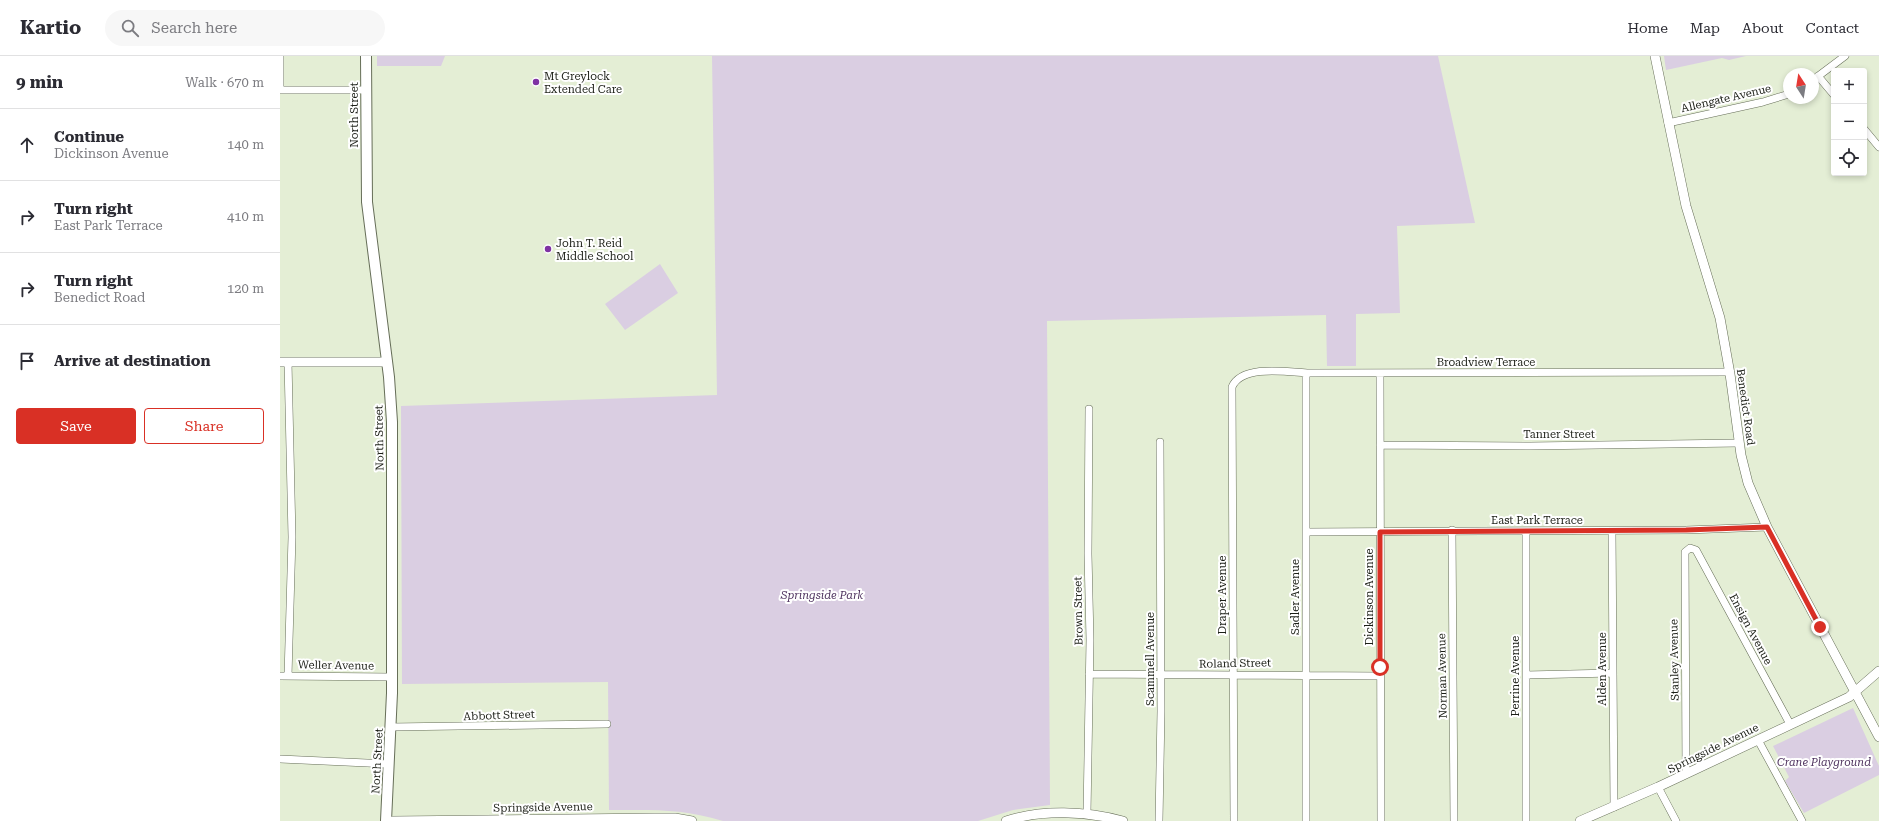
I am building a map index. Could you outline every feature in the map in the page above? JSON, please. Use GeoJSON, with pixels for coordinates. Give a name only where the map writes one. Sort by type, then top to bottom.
{"type":"FeatureCollection","features":[{"type":"Feature","properties":{"kind":"main road","name":"North Street"},"geometry":{"type":"LineString","coordinates":[[366,56],[366,167],[368,219],[387,362],[392,422],[392,677],[386,821]]}},
{"type":"Feature","properties":{"kind":"street"},"geometry":{"type":"LineString","coordinates":[[280,56],[280,90],[366,90]]}},
{"type":"Feature","properties":{"kind":"street","name":"Benedict Road"},"geometry":{"type":"LineString","coordinates":[[1655,56],[1686,206],[1720,318],[1730,372],[1739,443],[1748,483],[1767,527],[1879,737]]}},
{"type":"Feature","properties":{"kind":"street"},"geometry":{"type":"LineString","coordinates":[[1819,76],[1845,56]]}},
{"type":"Feature","properties":{"kind":"street"},"geometry":{"type":"LineString","coordinates":[[1819,81],[1831,92]]}},
{"type":"Feature","properties":{"kind":"street","name":"Allengate Avenue"},"geometry":{"type":"LineString","coordinates":[[1668,123],[1763,102],[1783,96]]}},
{"type":"Feature","properties":{"kind":"street"},"geometry":{"type":"LineString","coordinates":[[1867,133],[1879,147]]}},
{"type":"Feature","properties":{"kind":"street"},"geometry":{"type":"LineString","coordinates":[[288,676],[292,537],[284,362],[387,362]]}},
{"type":"Feature","properties":{"kind":"street","name":"Broadview Terrace"},"geometry":{"type":"LineString","coordinates":[[1244,375],[1258,372],[1730,372]]}},
{"type":"Feature","properties":{"kind":"street","name":"Sadler Avenue"},"geometry":{"type":"LineString","coordinates":[[1306,373],[1306,821]]}},
{"type":"Feature","properties":{"kind":"street","name":"Dickinson Avenue"},"geometry":{"type":"LineString","coordinates":[[1380,373],[1381,821]]}},
{"type":"Feature","properties":{"kind":"street","name":"Draper Avenue"},"geometry":{"type":"LineString","coordinates":[[1234,821],[1232,387],[1235,381],[1244,375]]}},
{"type":"Feature","properties":{"kind":"street","name":"Brown Street"},"geometry":{"type":"LineString","coordinates":[[1087,814],[1089,674],[1089,408]]}},
{"type":"Feature","properties":{"kind":"street","name":"Scammell Avenue"},"geometry":{"type":"LineString","coordinates":[[1159,821],[1161,676],[1160,442]]}},
{"type":"Feature","properties":{"kind":"street","name":"Tanner Street"},"geometry":{"type":"LineString","coordinates":[[1380,445],[1628,445],[1739,443]]}},
{"type":"Feature","properties":{"kind":"street","name":"East Park Terrace"},"geometry":{"type":"LineString","coordinates":[[1306,532],[1452,530],[1729,530],[1767,527]]}},
{"type":"Feature","properties":{"kind":"street","name":"Norman Avenue"},"geometry":{"type":"LineString","coordinates":[[1452,530],[1454,821]]}},
{"type":"Feature","properties":{"kind":"street","name":"Perrine Avenue"},"geometry":{"type":"LineString","coordinates":[[1526,531],[1526,821]]}},
{"type":"Feature","properties":{"kind":"street","name":"Alden Avenue"},"geometry":{"type":"LineString","coordinates":[[1612,531],[1614,807]]}},
{"type":"Feature","properties":{"kind":"street","name":"Ensign Avenue"},"geometry":{"type":"LineString","coordinates":[[1690,548],[1696,550],[1790,724]]}},
{"type":"Feature","properties":{"kind":"street","name":"Stanley Avenue"},"geometry":{"type":"LineString","coordinates":[[1686,774],[1685,552],[1690,548]]}},
{"type":"Feature","properties":{"kind":"street","name":"Springside Avenue"},"geometry":{"type":"LineString","coordinates":[[1580,821],[1686,774],[1855,693],[1879,671]]}},
{"type":"Feature","properties":{"kind":"street"},"geometry":{"type":"LineString","coordinates":[[1526,675],[1613,673]]}},
{"type":"Feature","properties":{"kind":"street","name":"Roland Street"},"geometry":{"type":"LineString","coordinates":[[1089,674],[1161,676],[1233,674],[1380,676]]}},
{"type":"Feature","properties":{"kind":"street","name":"Weller Avenue"},"geometry":{"type":"LineString","coordinates":[[280,676],[392,677]]}},
{"type":"Feature","properties":{"kind":"street","name":"Abbott Street"},"geometry":{"type":"LineString","coordinates":[[391,727],[608,724]]}},
{"type":"Feature","properties":{"kind":"street"},"geometry":{"type":"LineString","coordinates":[[1758,740],[1802,821]]}},
{"type":"Feature","properties":{"kind":"street"},"geometry":{"type":"LineString","coordinates":[[280,759],[389,764]]}},
{"type":"Feature","properties":{"kind":"street"},"geometry":{"type":"LineString","coordinates":[[1658,787],[1676,821]]}},
{"type":"Feature","properties":{"kind":"street"},"geometry":{"type":"LineString","coordinates":[[1006,821],[1034,815],[1087,814],[1104,819],[1123,821]]}},
{"type":"Feature","properties":{"kind":"street","name":"Springside Avenue"},"geometry":{"type":"LineString","coordinates":[[393,821],[654,818],[676,818],[692,821]]}},
{"type":"Feature","properties":{"kind":"green space"},"geometry":{"type":"Polygon","coordinates":[[[377,56],[445,56],[441,66],[377,66],[377,56]]]}},
{"type":"Feature","properties":{"kind":"green space","name":"Springside Park"},"geometry":{"type":"Polygon","coordinates":[[[712,56],[1438,56],[1475,223],[1397,226],[1400,313],[1356,314],[1356,366],[1327,366],[1326,315],[1047,321],[1050,805],[1013,810],[978,821],[723,821],[680,812],[653,810],[609,810],[608,682],[402,684],[401,406],[717,395],[712,56]]]}},
{"type":"Feature","properties":{"kind":"green space"},"geometry":{"type":"Polygon","coordinates":[[[1664,56],[1746,56],[1729,60],[1722,58],[1666,70],[1664,56]]]}},
{"type":"Feature","properties":{"kind":"green space"},"geometry":{"type":"Polygon","coordinates":[[[660,264],[678,293],[625,330],[605,304],[660,264]]]}},
{"type":"Feature","properties":{"kind":"green space","name":"Crane Playground"},"geometry":{"type":"Polygon","coordinates":[[[1853,708],[1879,766],[1879,775],[1804,813],[1785,781],[1789,777],[1773,746],[1853,708]]]}},
{"type":"Feature","properties":{"kind":"place","name":"Mt Greylock Extended Care"},"geometry":{"type":"Point","coordinates":[536,82]}},
{"type":"Feature","properties":{"kind":"place","name":"John T. Reid Middle School"},"geometry":{"type":"Point","coordinates":[548,249]}},
{"type":"Feature","properties":{"kind":"route"},"geometry":{"type":"LineString","coordinates":[[1380,667],[1380,532],[1452,530],[1729,530],[1767,527],[1796,579],[1820,627]]}}]}
